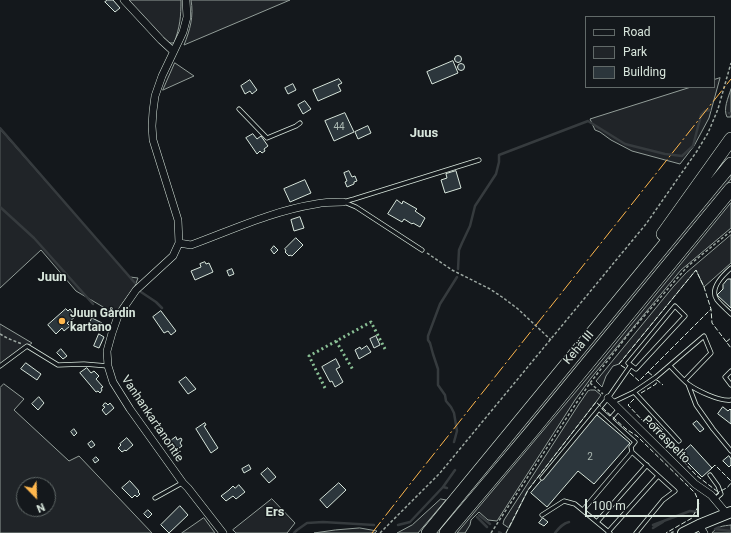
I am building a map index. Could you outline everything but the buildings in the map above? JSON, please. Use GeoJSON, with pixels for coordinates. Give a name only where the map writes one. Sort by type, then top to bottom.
{"type":"FeatureCollection","features":[{"type":"Feature","properties":{"kind":"highway"},"geometry":{"type":"LineString","coordinates":[[631,286],[660,238],[731,139]]}},
{"type":"Feature","properties":{"kind":"highway","name":"Kehä III"},"geometry":{"type":"LineString","coordinates":[[428,533],[731,164]]}},
{"type":"Feature","properties":{"kind":"highway","name":"Kehä III"},"geometry":{"type":"LineString","coordinates":[[446,533],[731,189]]}},
{"type":"Feature","properties":{"kind":"main road"},"geometry":{"type":"LineString","coordinates":[[683,533],[701,529],[729,513]]}},
{"type":"Feature","properties":{"kind":"street"},"geometry":{"type":"LineString","coordinates":[[124,0],[174,52]]}},
{"type":"Feature","properties":{"kind":"street"},"geometry":{"type":"LineString","coordinates":[[186,0],[186,17],[183,32],[155,96],[152,111],[153,140],[178,220],[179,243],[191,245],[282,211],[317,204],[343,202]]}},
{"type":"Feature","properties":{"kind":"street","name":"Vanhankartanontie"},"geometry":{"type":"LineString","coordinates":[[179,243],[173,256],[136,290],[118,316],[107,351],[108,366],[113,382],[130,409],[183,483],[223,533]]}},
{"type":"Feature","properties":{"kind":"street","name":"Porraspelto"},"geometry":{"type":"LineString","coordinates":[[610,400],[696,484],[711,495],[714,500],[729,513]]}},
{"type":"Feature","properties":{"kind":"lane"},"geometry":{"type":"LineString","coordinates":[[239,109],[267,138],[300,123]]}},
{"type":"Feature","properties":{"kind":"lane"},"geometry":{"type":"LineString","coordinates":[[343,202],[480,160]]}},
{"type":"Feature","properties":{"kind":"lane"},"geometry":{"type":"LineString","coordinates":[[343,202],[356,207],[422,250]]}},
{"type":"Feature","properties":{"kind":"lane"},"geometry":{"type":"LineString","coordinates":[[731,268],[718,283],[714,295],[731,314]]}},
{"type":"Feature","properties":{"kind":"lane"},"geometry":{"type":"LineString","coordinates":[[675,306],[685,316],[636,369],[631,365],[628,363],[675,306]]}},
{"type":"Feature","properties":{"kind":"lane"},"geometry":{"type":"LineString","coordinates":[[542,478],[599,408],[610,400],[634,392],[656,377],[704,336],[711,354],[684,380]]}},
{"type":"Feature","properties":{"kind":"lane"},"geometry":{"type":"LineString","coordinates":[[0,366],[27,346],[58,365],[84,364],[108,366]]}},
{"type":"Feature","properties":{"kind":"lane"},"geometry":{"type":"LineString","coordinates":[[610,400],[631,365]]}},
{"type":"Feature","properties":{"kind":"lane"},"geometry":{"type":"LineString","coordinates":[[670,366],[688,384],[714,398],[731,400]]}},
{"type":"Feature","properties":{"kind":"lane"},"geometry":{"type":"LineString","coordinates":[[731,371],[724,377],[731,385]]}},
{"type":"Feature","properties":{"kind":"lane"},"geometry":{"type":"LineString","coordinates":[[688,384],[696,405],[731,451]]}},
{"type":"Feature","properties":{"kind":"lane"},"geometry":{"type":"LineString","coordinates":[[634,392],[679,441]]}},
{"type":"Feature","properties":{"kind":"lane"},"geometry":{"type":"LineString","coordinates":[[583,510],[632,452],[631,447],[635,442],[599,408]]}},
{"type":"Feature","properties":{"kind":"lane"},"geometry":{"type":"LineString","coordinates":[[610,419],[619,409]]}},
{"type":"Feature","properties":{"kind":"lane"},"geometry":{"type":"LineString","coordinates":[[632,452],[675,491],[663,500],[636,533]]}},
{"type":"Feature","properties":{"kind":"lane"},"geometry":{"type":"LineString","coordinates":[[597,522],[647,465]]}},
{"type":"Feature","properties":{"kind":"lane"},"geometry":{"type":"LineString","coordinates":[[710,475],[718,486],[721,494],[714,500]]}},
{"type":"Feature","properties":{"kind":"lane"},"geometry":{"type":"LineString","coordinates":[[542,514],[564,501],[575,504],[609,532],[658,476]]}},
{"type":"Feature","properties":{"kind":"lane"},"geometry":{"type":"LineString","coordinates":[[155,498],[183,483]]}},
{"type":"Feature","properties":{"kind":"path"},"geometry":{"type":"LineString","coordinates":[[380,533],[440,474],[646,224],[708,133],[718,109],[731,63]]}},
{"type":"Feature","properties":{"kind":"path"},"geometry":{"type":"LineString","coordinates":[[491,533],[590,383],[631,331],[688,266],[731,231]]}},
{"type":"Feature","properties":{"kind":"path"},"geometry":{"type":"LineString","coordinates":[[422,250],[452,270],[490,289],[502,297],[518,309],[551,340]]}},
{"type":"Feature","properties":{"kind":"path"},"geometry":{"type":"LineString","coordinates":[[0,334],[27,346]]}},
{"type":"Feature","properties":{"kind":"path"},"geometry":{"type":"LineString","coordinates":[[590,383],[610,400]]}},
{"type":"Feature","properties":{"kind":"green space"},"geometry":{"type":"Polygon","coordinates":[[[126,0],[181,0],[180,22],[174,43],[164,42],[126,0]]]}},
{"type":"Feature","properties":{"kind":"green space"},"geometry":{"type":"Polygon","coordinates":[[[191,0],[290,0],[184,45],[191,23],[191,0]]]}},
{"type":"Feature","properties":{"kind":"green space"},"geometry":{"type":"Polygon","coordinates":[[[175,63],[194,76],[163,90],[175,63]]]}},
{"type":"Feature","properties":{"kind":"green space"},"geometry":{"type":"Polygon","coordinates":[[[720,78],[709,118],[694,146],[680,164],[632,151],[595,130],[590,119],[688,88],[715,88],[715,80],[720,78]]]}},
{"type":"Feature","properties":{"kind":"green space"},"geometry":{"type":"Polygon","coordinates":[[[731,89],[731,117],[727,117],[727,100],[731,89]]]}},
{"type":"Feature","properties":{"kind":"green space"},"geometry":{"type":"Polygon","coordinates":[[[0,129],[130,277],[138,278],[135,286],[115,314],[76,291],[41,250],[0,288],[0,129]]]}},
{"type":"Feature","properties":{"kind":"green space"},"geometry":{"type":"Polygon","coordinates":[[[731,173],[731,179],[439,533],[435,533],[731,173]]]}},
{"type":"Feature","properties":{"kind":"green space"},"geometry":{"type":"Polygon","coordinates":[[[731,203],[731,228],[681,270],[591,378],[575,400],[497,521],[488,520],[479,512],[471,520],[465,533],[457,533],[589,376],[731,203]]]}},
{"type":"Feature","properties":{"kind":"green space"},"geometry":{"type":"Polygon","coordinates":[[[731,235],[731,263],[704,287],[696,270],[619,364],[613,366],[606,376],[602,387],[596,381],[673,287],[686,273],[731,235]]]}},
{"type":"Feature","properties":{"kind":"green space"},"geometry":{"type":"Polygon","coordinates":[[[0,324],[32,343],[0,366],[0,324]]]}},
{"type":"Feature","properties":{"kind":"green space"},"geometry":{"type":"Polygon","coordinates":[[[4,384],[24,399],[14,410],[69,461],[79,456],[152,533],[0,533],[0,388],[4,384]]]}},
{"type":"Feature","properties":{"kind":"green space"},"geometry":{"type":"Polygon","coordinates":[[[595,390],[601,395],[528,490],[509,528],[503,524],[504,520],[579,404],[588,391],[595,390]]]}},
{"type":"Feature","properties":{"kind":"green space"},"geometry":{"type":"Polygon","coordinates":[[[272,499],[295,523],[287,533],[236,533],[233,530],[272,499]]]}},
{"type":"Feature","properties":{"kind":"green space"},"geometry":{"type":"Polygon","coordinates":[[[441,499],[446,500],[418,533],[397,533],[412,525],[441,499]]]}},
{"type":"Feature","properties":{"kind":"green space"},"geometry":{"type":"Polygon","coordinates":[[[204,518],[215,533],[182,533],[204,518]]]}},
{"type":"Feature","properties":{"kind":"green space"},"geometry":{"type":"Polygon","coordinates":[[[731,525],[731,533],[712,533],[718,528],[731,525]]]}},
{"type":"Feature","properties":{"kind":"green space"},"geometry":{"type":"Polygon","coordinates":[[[360,528],[377,531],[375,533],[314,533],[335,530],[360,528]]]}},
{"type":"Feature","properties":{"kind":"waterway"},"geometry":{"type":"LineString","coordinates":[[458,269],[459,250],[470,226],[475,206],[496,174],[499,155],[588,121],[625,144],[665,154],[682,156],[693,146],[701,115],[705,111],[710,110]]}},
{"type":"Feature","properties":{"kind":"waterway"},"geometry":{"type":"LineString","coordinates":[[0,128],[135,283]]}},
{"type":"Feature","properties":{"kind":"waterway"},"geometry":{"type":"LineString","coordinates":[[0,207],[34,238],[93,304]]}},
{"type":"Feature","properties":{"kind":"waterway"},"geometry":{"type":"LineString","coordinates":[[454,442],[457,431],[454,413],[438,385],[438,369],[428,336],[440,304],[457,277]]}},
{"type":"Feature","properties":{"kind":"waterway"},"geometry":{"type":"LineString","coordinates":[[141,292],[162,308]]}},
{"type":"Feature","properties":{"kind":"waterway"},"geometry":{"type":"LineString","coordinates":[[443,487],[455,470]]}},
{"type":"Feature","properties":{"kind":"waterway"},"geometry":{"type":"LineString","coordinates":[[398,525],[410,522],[443,487],[447,488]]}},
{"type":"Feature","properties":{"kind":"waterway"},"geometry":{"type":"LineString","coordinates":[[653,525],[690,511],[697,512]]}},
{"type":"Feature","properties":{"kind":"waterway"},"geometry":{"type":"LineString","coordinates":[[479,515],[490,524]]}},
{"type":"Feature","properties":{"kind":"waterway"},"geometry":{"type":"LineString","coordinates":[[477,517],[487,527]]}},
{"type":"Feature","properties":{"kind":"waterway"},"geometry":{"type":"LineString","coordinates":[[294,533],[307,523],[323,522],[374,525]]}},
{"type":"Feature","properties":{"kind":"waterway"},"geometry":{"type":"LineString","coordinates":[[555,533],[563,525],[569,522]]}},
{"type":"Feature","properties":{"kind":"waterway"},"geometry":{"type":"LineString","coordinates":[[653,528],[663,522]]}},
{"type":"Feature","properties":{"kind":"waterway"},"geometry":{"type":"LineString","coordinates":[[719,527],[715,529],[731,531]]}},
{"type":"Feature","properties":{"kind":"hedge"},"geometry":{"type":"LineString","coordinates":[[325,388],[309,356],[371,322],[385,349]]}},
{"type":"Feature","properties":{"kind":"hedge"},"geometry":{"type":"LineString","coordinates":[[336,341],[353,370]]}},
{"type":"Feature","properties":{"kind":"fence"},"geometry":{"type":"LineString","coordinates":[[625,368],[619,364],[696,270],[704,287],[711,309],[712,323],[731,348]]}},
{"type":"Feature","properties":{"kind":"fence"},"geometry":{"type":"LineString","coordinates":[[630,373],[639,381],[711,309]]}},
{"type":"Feature","properties":{"kind":"fence"},"geometry":{"type":"LineString","coordinates":[[726,342],[731,338]]}},
{"type":"Feature","properties":{"kind":"fence"},"geometry":{"type":"LineString","coordinates":[[648,372],[653,376]]}},
{"type":"Feature","properties":{"kind":"fence"},"geometry":{"type":"LineString","coordinates":[[641,393],[656,384],[657,380],[663,385]]}},
{"type":"Feature","properties":{"kind":"fence"},"geometry":{"type":"LineString","coordinates":[[634,399],[628,405],[644,422],[651,427]]}},
{"type":"Feature","properties":{"kind":"fence"},"geometry":{"type":"LineString","coordinates":[[506,533],[528,490],[596,402],[626,429],[637,436],[695,493],[699,505],[692,518],[666,533]]}},
{"type":"Feature","properties":{"kind":"fence"},"geometry":{"type":"LineString","coordinates":[[659,435],[696,475],[718,492]]}},
{"type":"Feature","properties":{"kind":"fence"},"geometry":{"type":"LineString","coordinates":[[712,468],[715,465],[731,481]]}},
{"type":"Feature","properties":{"kind":"fence"},"geometry":{"type":"LineString","coordinates":[[716,495],[731,483]]}},
{"type":"Feature","properties":{"kind":"power"},"geometry":{"type":"LineString","coordinates":[[372,533],[731,79]]}},
{"type":"Feature","properties":{"kind":"place","name":"Juun Gårdin kartano"},"geometry":{"type":"Point","coordinates":[62,321]}},
{"type":"Feature","properties":{"kind":"district","name":"Juus"},"geometry":{"type":"Point","coordinates":[424,134]}},
{"type":"Feature","properties":{"kind":"district","name":"Juun"},"geometry":{"type":"Point","coordinates":[52,278]}},
{"type":"Feature","properties":{"kind":"district","name":"Ers"},"geometry":{"type":"Point","coordinates":[275,513]}}]}
